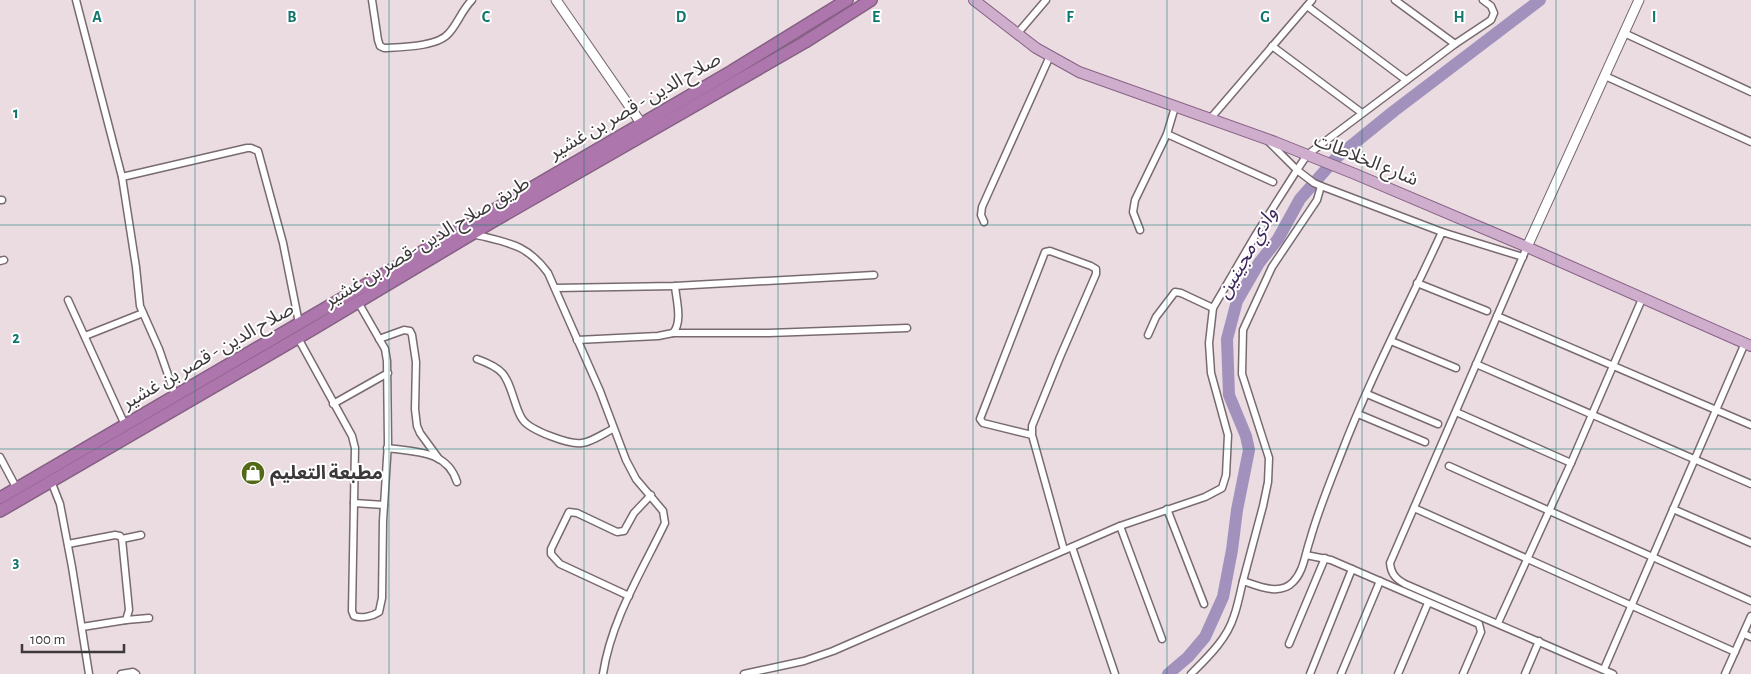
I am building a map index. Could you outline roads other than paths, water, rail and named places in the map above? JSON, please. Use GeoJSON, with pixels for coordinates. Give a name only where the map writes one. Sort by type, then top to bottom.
{"type":"FeatureCollection","features":[{"type":"Feature","properties":{"kind":"highway","name":"صلاح الدين - قصر بن غشير"},"geometry":{"type":"LineString","coordinates":[[0,498],[732,70],[847,0]]}},
{"type":"Feature","properties":{"kind":"highway","name":"طريق صلاح الدين -قصر بن غشير"},"geometry":{"type":"LineString","coordinates":[[0,511],[805,42],[868,1]]}},
{"type":"Feature","properties":{"kind":"main road","name":"شارع الخلاطات"},"geometry":{"type":"LineString","coordinates":[[974,0],[1017,34],[1050,56],[1079,72],[1102,82],[1266,139],[1355,174],[1748,344]]}},
{"type":"Feature","properties":{"kind":"street"},"geometry":{"type":"LineString","coordinates":[[76,0],[122,177],[140,306],[159,349],[175,395]]}},
{"type":"Feature","properties":{"kind":"street"},"geometry":{"type":"LineString","coordinates":[[372,0],[378,40],[380,46],[384,48],[425,44],[443,39],[472,0]]}},
{"type":"Feature","properties":{"kind":"street"},"geometry":{"type":"LineString","coordinates":[[556,0],[641,123]]}},
{"type":"Feature","properties":{"kind":"street"},"geometry":{"type":"LineString","coordinates":[[1017,34],[1046,0]]}},
{"type":"Feature","properties":{"kind":"street"},"geometry":{"type":"LineString","coordinates":[[1210,119],[1312,0]]}},
{"type":"Feature","properties":{"kind":"street"},"geometry":{"type":"LineString","coordinates":[[1395,0],[1454,44]]}},
{"type":"Feature","properties":{"kind":"street"},"geometry":{"type":"LineString","coordinates":[[744,674],[804,661],[833,651],[1120,526],[1218,491],[1224,484],[1228,435],[1211,373],[1208,343],[1212,308],[1307,155],[1454,44],[1491,20],[1494,13],[1491,6],[1483,0]]}},
{"type":"Feature","properties":{"kind":"street"},"geometry":{"type":"LineString","coordinates":[[1613,674],[1405,584],[1393,574],[1390,563],[1527,247],[1639,0]]}},
{"type":"Feature","properties":{"kind":"street"},"geometry":{"type":"LineString","coordinates":[[1307,6],[1406,80]]}},
{"type":"Feature","properties":{"kind":"street"},"geometry":{"type":"LineString","coordinates":[[1624,33],[1751,92]]}},
{"type":"Feature","properties":{"kind":"street"},"geometry":{"type":"LineString","coordinates":[[1272,46],[1362,112]]}},
{"type":"Feature","properties":{"kind":"street"},"geometry":{"type":"LineString","coordinates":[[984,222],[981,215],[982,207],[1050,56]]}},
{"type":"Feature","properties":{"kind":"street"},"geometry":{"type":"LineString","coordinates":[[1605,76],[1751,142]]}},
{"type":"Feature","properties":{"kind":"street"},"geometry":{"type":"LineString","coordinates":[[1140,230],[1134,212],[1135,200],[1167,134],[1175,107]]}},
{"type":"Feature","properties":{"kind":"street"},"geometry":{"type":"LineString","coordinates":[[1167,134],[1273,182]]}},
{"type":"Feature","properties":{"kind":"street"},"geometry":{"type":"LineString","coordinates":[[1266,139],[1297,170],[1314,183],[1442,232],[1523,257]]}},
{"type":"Feature","properties":{"kind":"street"},"geometry":{"type":"LineString","coordinates":[[122,177],[246,148],[251,148],[258,152],[284,243],[299,323]]}},
{"type":"Feature","properties":{"kind":"street"},"geometry":{"type":"LineString","coordinates":[[1191,674],[1207,658],[1227,632],[1234,618],[1268,482],[1269,458],[1242,374],[1243,330],[1272,267],[1318,200],[1321,186]]}},
{"type":"Feature","properties":{"kind":"street"},"geometry":{"type":"LineString","coordinates":[[1243,581],[1279,590],[1296,579],[1358,414],[1442,232]]}},
{"type":"Feature","properties":{"kind":"street"},"geometry":{"type":"LineString","coordinates":[[473,234],[519,246],[529,252],[543,266],[555,288],[600,391],[626,460],[633,473],[665,515],[665,523],[615,630],[603,674]]}},
{"type":"Feature","properties":{"kind":"street"},"geometry":{"type":"LineString","coordinates":[[1032,435],[983,423],[980,418],[1045,252],[1050,251],[1096,269],[1096,274],[1033,423],[1032,435],[1064,550]]}},
{"type":"Feature","properties":{"kind":"street"},"geometry":{"type":"LineString","coordinates":[[555,288],[675,286],[874,275]]}},
{"type":"Feature","properties":{"kind":"street"},"geometry":{"type":"LineString","coordinates":[[1417,283],[1487,311]]}},
{"type":"Feature","properties":{"kind":"street"},"geometry":{"type":"LineString","coordinates":[[673,333],[676,330],[678,311],[675,286]]}},
{"type":"Feature","properties":{"kind":"street"},"geometry":{"type":"LineString","coordinates":[[1148,335],[1156,317],[1175,292],[1212,308]]}},
{"type":"Feature","properties":{"kind":"street"},"geometry":{"type":"LineString","coordinates":[[1498,624],[1526,559],[1550,511],[1642,299]]}},
{"type":"Feature","properties":{"kind":"street"},"geometry":{"type":"LineString","coordinates":[[68,300],[126,425]]}},
{"type":"Feature","properties":{"kind":"street"},"geometry":{"type":"LineString","coordinates":[[298,338],[352,436],[355,448],[352,611],[354,616],[358,618],[374,615],[379,612],[381,606],[388,373],[385,350],[358,302]]}},
{"type":"Feature","properties":{"kind":"street"},"geometry":{"type":"LineString","coordinates":[[84,336],[143,313]]}},
{"type":"Feature","properties":{"kind":"street"},"geometry":{"type":"LineString","coordinates":[[1497,316],[1751,425]]}},
{"type":"Feature","properties":{"kind":"street"},"geometry":{"type":"LineString","coordinates":[[577,340],[658,336],[673,333],[769,333],[907,328]]}},
{"type":"Feature","properties":{"kind":"street"},"geometry":{"type":"LineString","coordinates":[[379,339],[404,330],[412,335],[416,362],[415,410],[417,426],[439,459]]}},
{"type":"Feature","properties":{"kind":"street"},"geometry":{"type":"LineString","coordinates":[[1391,341],[1456,368]]}},
{"type":"Feature","properties":{"kind":"street"},"geometry":{"type":"LineString","coordinates":[[1604,670],[1715,410],[1748,344]]}},
{"type":"Feature","properties":{"kind":"street"},"geometry":{"type":"LineString","coordinates":[[478,359],[491,364],[504,374],[519,414],[523,421],[535,430],[582,444],[613,429]]}},
{"type":"Feature","properties":{"kind":"street"},"geometry":{"type":"LineString","coordinates":[[1476,364],[1751,484]]}},
{"type":"Feature","properties":{"kind":"street"},"geometry":{"type":"LineString","coordinates":[[334,404],[388,373]]}},
{"type":"Feature","properties":{"kind":"street"},"geometry":{"type":"LineString","coordinates":[[1367,394],[1438,424]]}},
{"type":"Feature","properties":{"kind":"street"},"geometry":{"type":"LineString","coordinates":[[1456,412],[1571,463]]}},
{"type":"Feature","properties":{"kind":"street"},"geometry":{"type":"LineString","coordinates":[[1358,414],[1424,442]]}},
{"type":"Feature","properties":{"kind":"street"},"geometry":{"type":"LineString","coordinates":[[387,448],[421,452],[439,459],[449,464],[457,482]]}},
{"type":"Feature","properties":{"kind":"street"},"geometry":{"type":"LineString","coordinates":[[0,457],[17,489]]}},
{"type":"Feature","properties":{"kind":"street"},"geometry":{"type":"LineString","coordinates":[[1450,466],[1751,601]]}},
{"type":"Feature","properties":{"kind":"street"},"geometry":{"type":"LineString","coordinates":[[51,481],[60,504],[68,544],[89,674]]}},
{"type":"Feature","properties":{"kind":"street"},"geometry":{"type":"LineString","coordinates":[[630,596],[560,564],[551,554],[551,549],[569,512],[577,513],[617,532],[624,530],[634,513],[651,495]]}},
{"type":"Feature","properties":{"kind":"street"},"geometry":{"type":"LineString","coordinates":[[354,503],[384,505]]}},
{"type":"Feature","properties":{"kind":"street"},"geometry":{"type":"LineString","coordinates":[[1414,508],[1735,652]]}},
{"type":"Feature","properties":{"kind":"street"},"geometry":{"type":"LineString","coordinates":[[1168,509],[1204,604]]}},
{"type":"Feature","properties":{"kind":"street"},"geometry":{"type":"LineString","coordinates":[[1673,509],[1751,543]]}},
{"type":"Feature","properties":{"kind":"street"},"geometry":{"type":"LineString","coordinates":[[1120,526],[1162,639]]}},
{"type":"Feature","properties":{"kind":"street"},"geometry":{"type":"LineString","coordinates":[[68,544],[115,535],[122,539],[142,535]]}},
{"type":"Feature","properties":{"kind":"street"},"geometry":{"type":"LineString","coordinates":[[122,539],[129,610],[126,620]]}},
{"type":"Feature","properties":{"kind":"street"},"geometry":{"type":"LineString","coordinates":[[1072,547],[1115,674]]}},
{"type":"Feature","properties":{"kind":"street"},"geometry":{"type":"LineString","coordinates":[[1306,555],[1325,558],[1477,623],[1481,627],[1481,632],[1464,674]]}},
{"type":"Feature","properties":{"kind":"street"},"geometry":{"type":"LineString","coordinates":[[1289,644],[1325,558]]}},
{"type":"Feature","properties":{"kind":"street"},"geometry":{"type":"LineString","coordinates":[[1310,674],[1352,569]]}},
{"type":"Feature","properties":{"kind":"street"},"geometry":{"type":"LineString","coordinates":[[1341,674],[1380,581]]}},
{"type":"Feature","properties":{"kind":"street"},"geometry":{"type":"LineString","coordinates":[[1398,674],[1428,603]]}},
{"type":"Feature","properties":{"kind":"street"},"geometry":{"type":"LineString","coordinates":[[1725,674],[1751,616]]}},
{"type":"Feature","properties":{"kind":"street"},"geometry":{"type":"LineString","coordinates":[[82,627],[149,618]]}},
{"type":"Feature","properties":{"kind":"street"},"geometry":{"type":"LineString","coordinates":[[1744,634],[1751,637]]}},
{"type":"Feature","properties":{"kind":"street"},"geometry":{"type":"LineString","coordinates":[[1525,674],[1539,641]]}},
{"type":"Feature","properties":{"kind":"street"},"geometry":{"type":"LineString","coordinates":[[121,674],[134,672],[136,674]]}},
{"type":"Feature","properties":{"kind":"waterway","name":"وادي مجينين"},"geometry":{"type":"LineString","coordinates":[[1168,674],[1188,657],[1205,637],[1223,597],[1232,550],[1237,510],[1249,450],[1246,436],[1229,395],[1227,339],[1237,301],[1259,263],[1278,239],[1300,199],[1336,158],[1394,111],[1540,0]]}},
{"type":"Feature","properties":{"kind":"place","name":"مطبعة التعليم"},"geometry":{"type":"Point","coordinates":[253,473]}}]}
